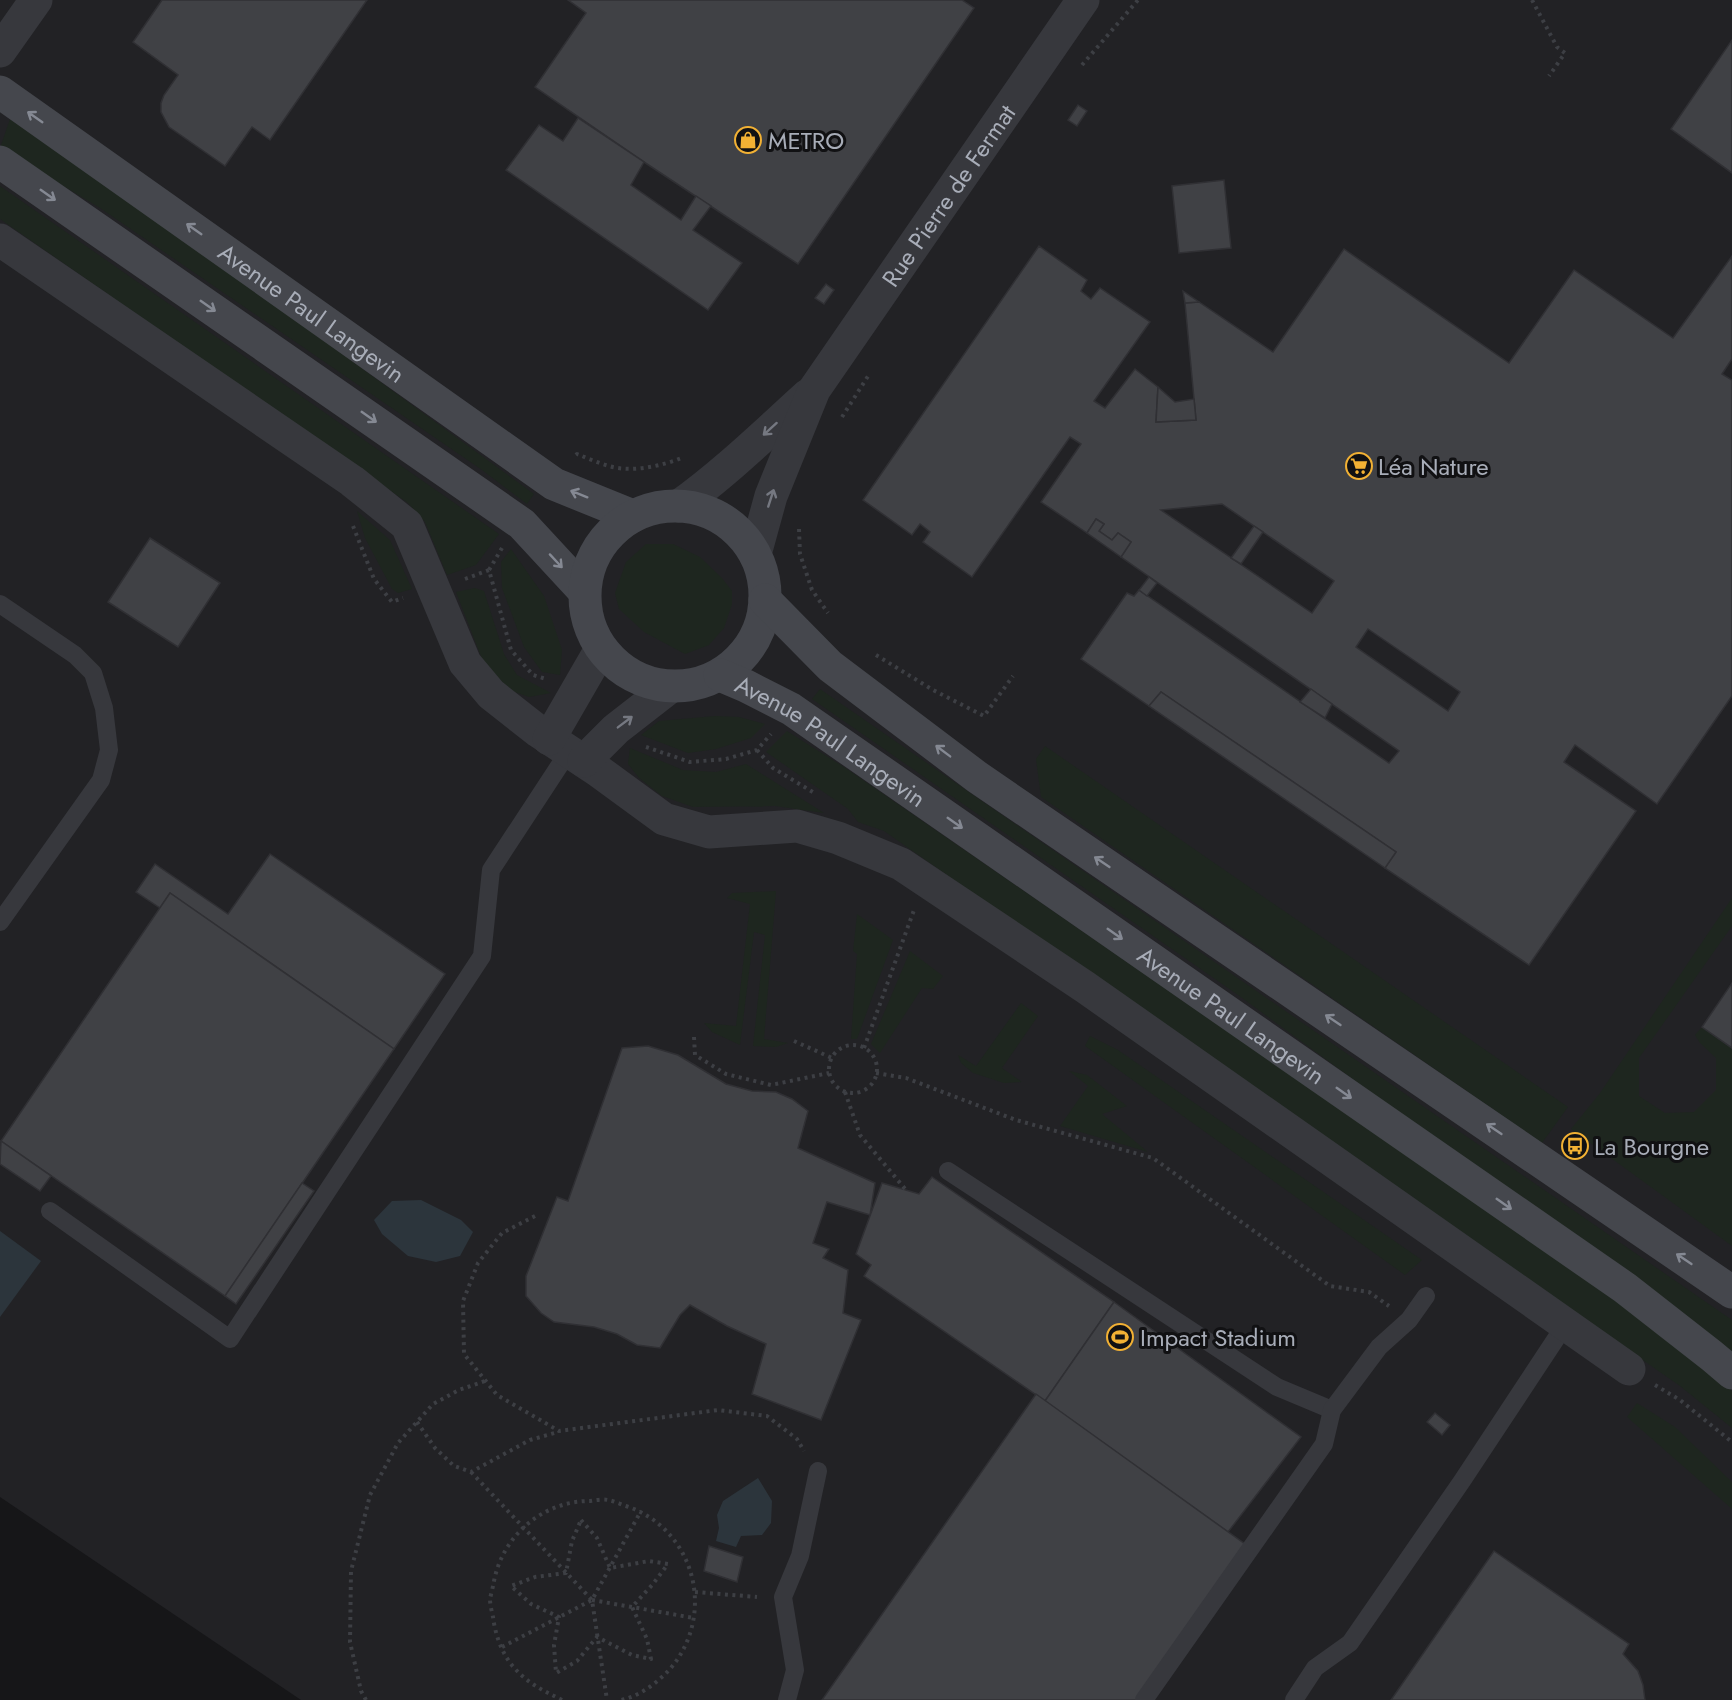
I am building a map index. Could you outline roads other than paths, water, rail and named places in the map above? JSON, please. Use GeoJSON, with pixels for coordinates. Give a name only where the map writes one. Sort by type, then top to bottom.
{"type":"FeatureCollection","features":[{"type":"Feature","properties":{"kind":"main road","name":"Avenue Paul Langevin"},"geometry":{"type":"LineString","coordinates":[[0,92],[554,484],[633,516]]}},
{"type":"Feature","properties":{"kind":"main road"},"geometry":{"type":"LineString","coordinates":[[0,162],[522,524],[584,591]]}},
{"type":"Feature","properties":{"kind":"main road"},"geometry":{"type":"LineString","coordinates":[[679,506],[702,510],[723,520],[741,535],[755,554],[763,577],[765,600],[759,630],[743,656],[720,675],[696,685],[670,687],[643,681],[627,673],[619,668],[601,648],[588,621],[584,591],[591,560],[609,534],[633,516],[655,508],[679,506]]}},
{"type":"Feature","properties":{"kind":"main road"},"geometry":{"type":"LineString","coordinates":[[765,600],[830,666],[977,777],[1732,1292]]}},
{"type":"Feature","properties":{"kind":"main road","name":"Avenue Paul Langevin"},"geometry":{"type":"LineString","coordinates":[[720,675],[791,709],[1615,1281],[1732,1373]]}},
{"type":"Feature","properties":{"kind":"street"},"geometry":{"type":"LineString","coordinates":[[0,51],[36,0]]}},
{"type":"Feature","properties":{"kind":"street","name":"Rue Pierre de Fermat"},"geometry":{"type":"LineString","coordinates":[[755,554],[771,496],[814,390],[1083,0]]}},
{"type":"Feature","properties":{"kind":"street"},"geometry":{"type":"LineString","coordinates":[[0,240],[351,481],[407,525],[465,663],[491,694],[664,819],[709,832],[797,826],[838,838],[901,864],[1085,987],[1629,1369]]}},
{"type":"Feature","properties":{"kind":"street","name":"Rue Pierre de Fermat"},"geometry":{"type":"LineString","coordinates":[[679,506],[728,467],[814,390]]}},
{"type":"Feature","properties":{"kind":"street"},"geometry":{"type":"LineString","coordinates":[[567,750],[601,648]]}},
{"type":"Feature","properties":{"kind":"street"},"geometry":{"type":"LineString","coordinates":[[567,750],[616,729],[670,687]]}},
{"type":"Feature","properties":{"kind":"lane"},"geometry":{"type":"LineString","coordinates":[[0,604],[75,656],[93,673],[104,708],[110,750],[100,780],[0,922]]}},
{"type":"Feature","properties":{"kind":"lane"},"geometry":{"type":"LineString","coordinates":[[50,1211],[230,1339],[482,956],[490,870],[567,750]]}},
{"type":"Feature","properties":{"kind":"lane"},"geometry":{"type":"LineString","coordinates":[[948,1171],[1277,1387],[1332,1410]]}},
{"type":"Feature","properties":{"kind":"lane"},"geometry":{"type":"LineString","coordinates":[[1144,1700],[1324,1444],[1332,1410],[1379,1347],[1409,1320],[1426,1296]]}},
{"type":"Feature","properties":{"kind":"lane"},"geometry":{"type":"LineString","coordinates":[[1294,1700],[1316,1668],[1350,1643],[1462,1481],[1565,1325]]}},
{"type":"Feature","properties":{"kind":"lane"},"geometry":{"type":"LineString","coordinates":[[787,1700],[795,1670],[783,1597],[800,1556],[818,1472]]}},
{"type":"Feature","properties":{"kind":"place","name":"METRO"},"geometry":{"type":"Point","coordinates":[748,140]}},
{"type":"Feature","properties":{"kind":"place","name":"Léa Nature"},"geometry":{"type":"Point","coordinates":[1359,466]}},
{"type":"Feature","properties":{"kind":"place","name":"La Bourgne"},"geometry":{"type":"Point","coordinates":[1575,1146]}},
{"type":"Feature","properties":{"kind":"place","name":"Impact Stadium"},"geometry":{"type":"Point","coordinates":[1120,1337]}}]}
